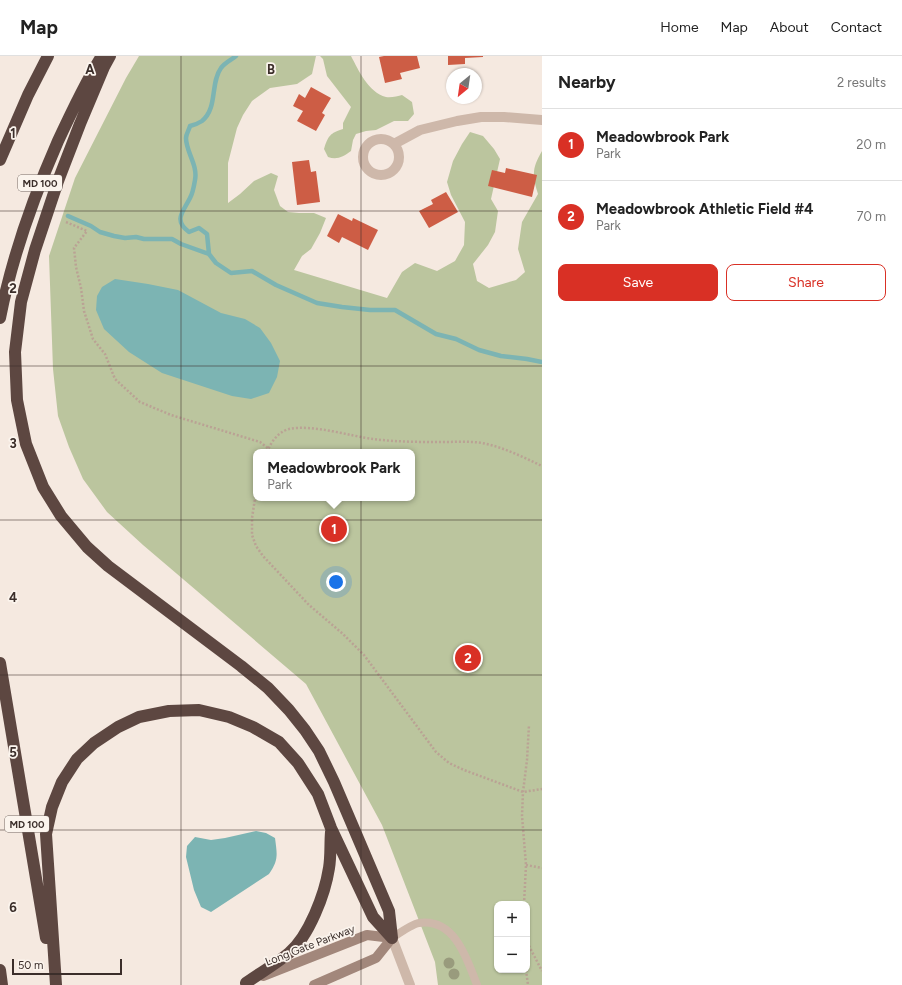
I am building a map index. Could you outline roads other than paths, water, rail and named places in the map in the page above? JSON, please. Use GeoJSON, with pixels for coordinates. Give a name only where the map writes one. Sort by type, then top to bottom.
{"type":"FeatureCollection","features":[{"type":"Feature","properties":{"kind":"highway"},"geometry":{"type":"LineString","coordinates":[[0,160],[28,95],[48,56]]}},
{"type":"Feature","properties":{"kind":"highway","name":"MD 100"},"geometry":{"type":"LineString","coordinates":[[0,318],[19,244],[43,176],[69,118],[102,56]]}},
{"type":"Feature","properties":{"kind":"highway"},"geometry":{"type":"LineString","coordinates":[[110,56],[80,124],[58,182],[35,250],[21,302],[15,359],[16,400],[26,444],[43,487],[61,516],[87,547],[108,566],[241,666],[289,710],[304,730],[319,752],[334,782],[390,911],[392,938]]}},
{"type":"Feature","properties":{"kind":"highway","name":"MD 100"},"geometry":{"type":"LineString","coordinates":[[0,663],[55,985]]}},
{"type":"Feature","properties":{"kind":"highway"},"geometry":{"type":"LineString","coordinates":[[55,985],[46,834],[52,807],[62,782],[77,759],[94,743],[118,727],[139,717],[169,711],[199,710],[229,717],[279,742],[298,763],[318,794],[331,828],[374,917],[392,938]]}},
{"type":"Feature","properties":{"kind":"highway"},"geometry":{"type":"LineString","coordinates":[[244,984],[290,952],[303,936],[312,920],[321,902],[329,868],[331,828]]}},
{"type":"Feature","properties":{"kind":"highway"},"geometry":{"type":"LineString","coordinates":[[0,970],[2,985]]}},
{"type":"Feature","properties":{"kind":"street"},"geometry":{"type":"LineString","coordinates":[[394,144],[420,130],[481,117],[542,120]]}},
{"type":"Feature","properties":{"kind":"street","name":"Long Gate Parkway"},"geometry":{"type":"LineString","coordinates":[[244,984],[301,960],[367,936],[392,938]]}},
{"type":"Feature","properties":{"kind":"street"},"geometry":{"type":"LineString","coordinates":[[314,985],[376,958],[392,938]]}},
{"type":"Feature","properties":{"kind":"street"},"geometry":{"type":"LineString","coordinates":[[392,938],[410,985]]}},
{"type":"Feature","properties":{"kind":"lane"},"geometry":{"type":"LineString","coordinates":[[392,938],[417,923],[433,924],[448,931],[463,950],[477,985]]}},
{"type":"Feature","properties":{"kind":"water"},"geometry":{"type":"Polygon","coordinates":[[[115,279],[178,290],[221,313],[245,319],[260,328],[271,343],[280,361],[277,377],[269,393],[251,399],[232,396],[162,373],[129,352],[104,329],[96,310],[97,296],[102,287],[115,279]]]}},
{"type":"Feature","properties":{"kind":"water"},"geometry":{"type":"Polygon","coordinates":[[[256,831],[266,833],[275,838],[276,861],[269,874],[211,912],[201,907],[194,890],[186,857],[187,846],[195,837],[211,840],[256,831]]]}},
{"type":"Feature","properties":{"kind":"waterway"},"geometry":{"type":"LineString","coordinates":[[236,56],[224,65],[218,74],[212,102],[207,116],[201,122],[190,126],[186,136],[195,174],[192,194],[182,212],[180,220],[181,224],[189,232],[199,228],[207,234],[209,254],[216,263],[231,273],[252,271],[276,285],[317,303],[370,310],[395,310],[436,334],[456,339],[479,350],[501,356],[542,362]]}},
{"type":"Feature","properties":{"kind":"waterway"},"geometry":{"type":"LineString","coordinates":[[68,216],[91,226],[100,232],[114,236],[144,239],[172,239],[181,244],[209,254]]}},
{"type":"Feature","properties":{"kind":"place","name":"Meadowbrook Park"},"geometry":{"type":"Point","coordinates":[334,529]}},
{"type":"Feature","properties":{"kind":"place","name":"Meadowbrook Athletic Field #4"},"geometry":{"type":"Point","coordinates":[468,658]}}]}
